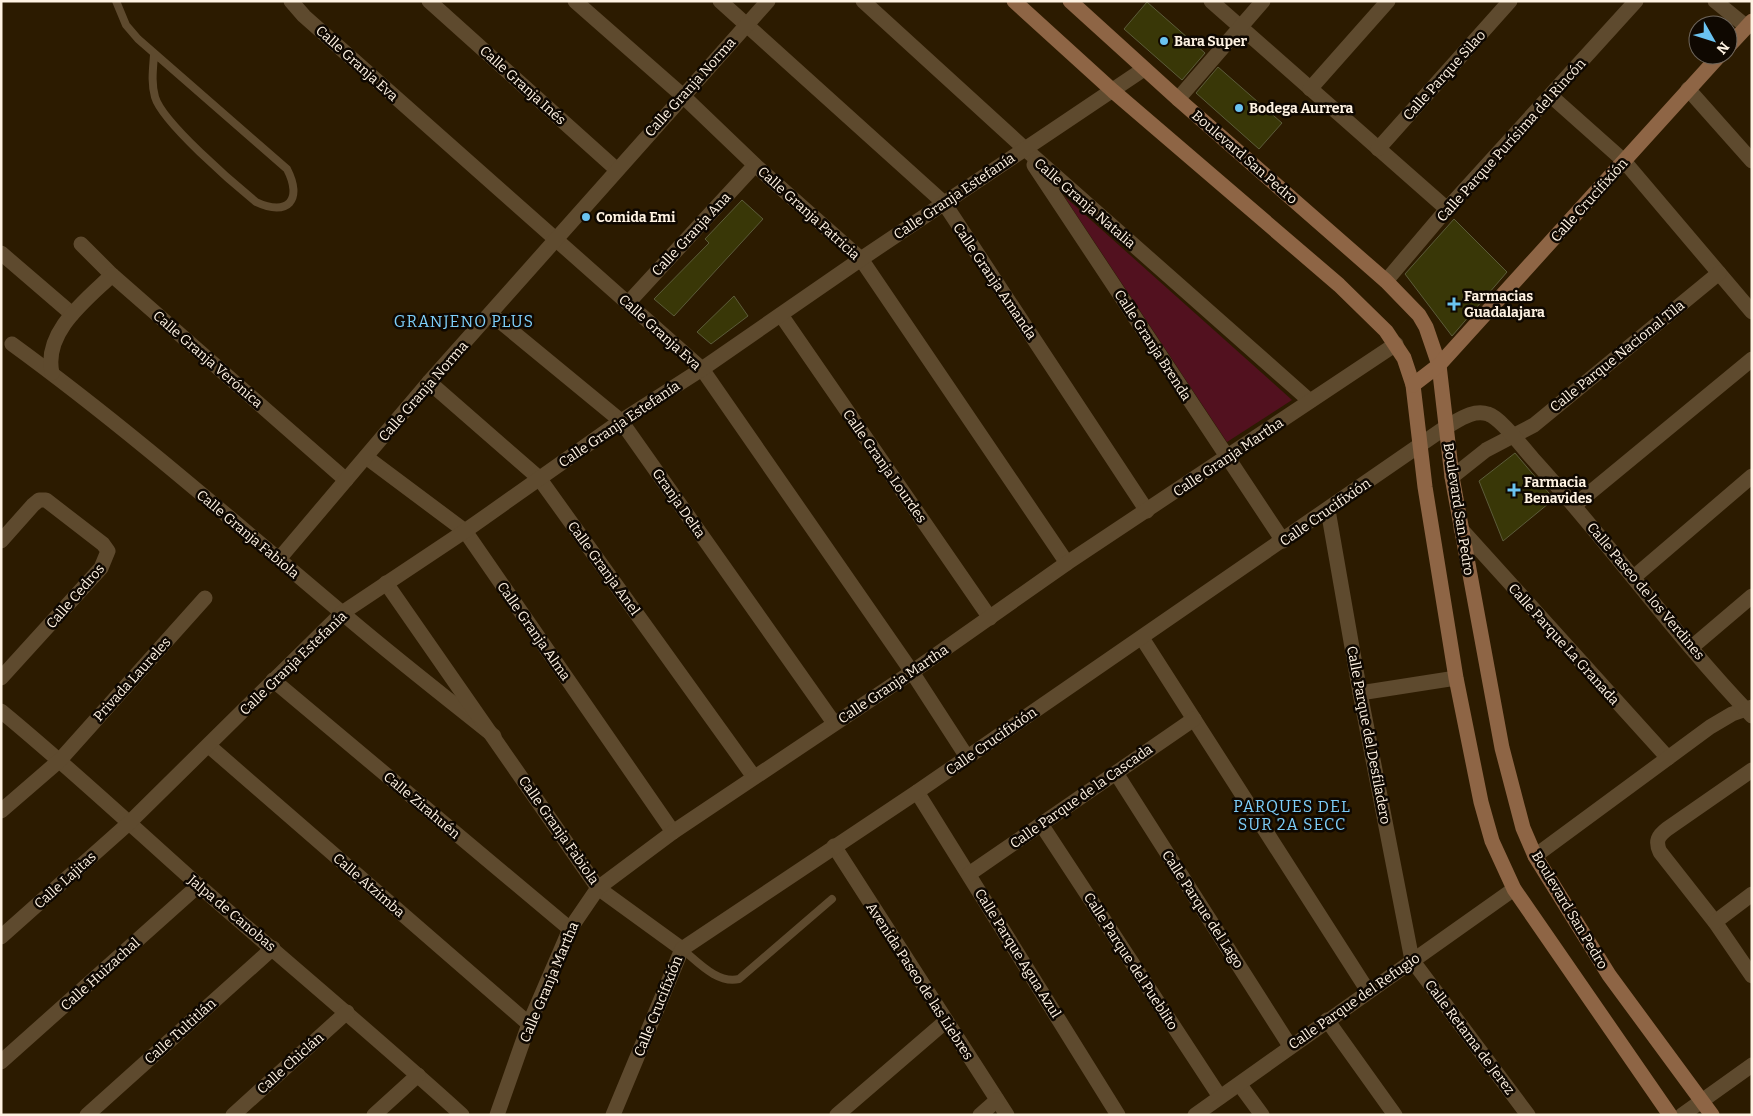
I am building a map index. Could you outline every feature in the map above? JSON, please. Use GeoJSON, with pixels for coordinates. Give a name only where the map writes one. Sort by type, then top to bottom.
{"type":"FeatureCollection","features":[{"type":"Feature","properties":{"kind":"street","name":"Calle Granja Inés"},"geometry":{"type":"LineString","coordinates":[[429,1],[616,170]]}},
{"type":"Feature","properties":{"kind":"street","name":"Calle Granja Patricia"},"geometry":{"type":"LineString","coordinates":[[575,1],[683,96],[755,165],[861,259],[1068,563]]}},
{"type":"Feature","properties":{"kind":"street","name":"Calle Granja Amanda"},"geometry":{"type":"LineString","coordinates":[[720,1],[944,203],[1147,511]]}},
{"type":"Feature","properties":{"kind":"street","name":"Calle Granja Norma"},"geometry":{"type":"LineString","coordinates":[[279,559],[428,382],[491,314],[616,170],[768,1]]}},
{"type":"Feature","properties":{"kind":"street","name":"Calle Granja Natalia"},"geometry":{"type":"LineString","coordinates":[[863,1],[1024,148],[1310,400]]}},
{"type":"Feature","properties":{"kind":"street"},"geometry":{"type":"LineString","coordinates":[[1014,1],[1113,91],[1339,285],[1396,344],[1404,358],[1413,385],[1419,447],[1456,678],[1481,802],[1492,841],[1514,889],[1670,1115]]}},
{"type":"Feature","properties":{"kind":"street","name":"Boulevard San Pedro"},"geometry":{"type":"LineString","coordinates":[[1070,1],[1144,69],[1386,281],[1419,315],[1434,346],[1439,365],[1452,477],[1461,529],[1502,748],[1517,810],[1535,856],[1609,975],[1712,1115]]}},
{"type":"Feature","properties":{"kind":"street"},"geometry":{"type":"LineString","coordinates":[[1211,1],[1447,209]]}},
{"type":"Feature","properties":{"kind":"street"},"geometry":{"type":"LineString","coordinates":[[1178,99],[1263,1]]}},
{"type":"Feature","properties":{"kind":"street"},"geometry":{"type":"LineString","coordinates":[[1310,89],[1388,1]]}},
{"type":"Feature","properties":{"kind":"street","name":"Calle Parque Silao"},"geometry":{"type":"LineString","coordinates":[[1378,149],[1510,1]]}},
{"type":"Feature","properties":{"kind":"street","name":"Calle Parque Purísima del Rincón"},"geometry":{"type":"LineString","coordinates":[[1386,281],[1447,209],[1636,1]]}},
{"type":"Feature","properties":{"kind":"street"},"geometry":{"type":"LineString","coordinates":[[1715,1],[1749,24],[1738,36]]}},
{"type":"Feature","properties":{"kind":"street","name":"Calle Granja Eva"},"geometry":{"type":"LineString","coordinates":[[296,2],[555,239],[702,369],[912,672],[968,757]]}},
{"type":"Feature","properties":{"kind":"street","name":"Calle Crucifixión"},"geometry":{"type":"LineString","coordinates":[[1413,385],[1439,365],[1711,65]]}},
{"type":"Feature","properties":{"kind":"street","name":"Calle Granja Estefanía"},"geometry":{"type":"LineString","coordinates":[[129,823],[342,613],[464,531],[621,421],[702,369],[1024,148],[1144,69]]}},
{"type":"Feature","properties":{"kind":"street"},"geometry":{"type":"LineString","coordinates":[[1688,90],[1751,158]]}},
{"type":"Feature","properties":{"kind":"street"},"geometry":{"type":"LineString","coordinates":[[1551,96],[1624,162],[1752,312]]}},
{"type":"Feature","properties":{"kind":"street","name":"Calle Granja Brenda"},"geometry":{"type":"LineString","coordinates":[[1024,148],[1283,541]]}},
{"type":"Feature","properties":{"kind":"street","name":"Calle Granja Ana"},"geometry":{"type":"LineString","coordinates":[[628,303],[755,165]]}},
{"type":"Feature","properties":{"kind":"street","name":"Calle Granja Verónica"},"geometry":{"type":"LineString","coordinates":[[81,244],[112,276],[346,480]]}},
{"type":"Feature","properties":{"kind":"street"},"geometry":{"type":"LineString","coordinates":[[1,253],[72,314]]}},
{"type":"Feature","properties":{"kind":"street","name":"Calle Parque Nacional Tila"},"geometry":{"type":"LineString","coordinates":[[1452,477],[1486,450],[1534,425],[1719,273]]}},
{"type":"Feature","properties":{"kind":"street"},"geometry":{"type":"LineString","coordinates":[[52,372],[50,353],[57,336],[72,314],[112,276]]}},
{"type":"Feature","properties":{"kind":"street","name":"Granja Delta"},"geometry":{"type":"LineString","coordinates":[[491,314],[621,421],[834,723]]}},
{"type":"Feature","properties":{"kind":"street","name":"Calle Granja Lourdes"},"geometry":{"type":"LineString","coordinates":[[781,314],[990,618]]}},
{"type":"Feature","properties":{"kind":"street","name":"Calle Granja Fabiola"},"geometry":{"type":"LineString","coordinates":[[12,344],[52,372],[342,613],[494,736]]}},
{"type":"Feature","properties":{"kind":"street","name":"Calle Granja Martha"},"geometry":{"type":"LineString","coordinates":[[497,1115],[529,1024],[570,929],[598,888],[673,832],[912,672],[1068,563],[1228,458],[1310,400],[1396,344]]}},
{"type":"Feature","properties":{"kind":"street"},"geometry":{"type":"LineString","coordinates":[[1575,505],[1752,359]]}},
{"type":"Feature","properties":{"kind":"street","name":"Calle Granja Anel"},"geometry":{"type":"LineString","coordinates":[[428,382],[539,478],[754,777]]}},
{"type":"Feature","properties":{"kind":"street","name":"Calle Paseo de los Verdines"},"geometry":{"type":"LineString","coordinates":[[1446,427],[1469,414],[1478,412],[1490,414],[1514,437],[1575,505],[1692,647],[1750,711]]}},
{"type":"Feature","properties":{"kind":"street","name":"Calle Crucifixión"},"geometry":{"type":"LineString","coordinates":[[614,1115],[682,949],[917,792],[1446,427]]}},
{"type":"Feature","properties":{"kind":"street","name":"Calle Granja Alma"},"geometry":{"type":"LineString","coordinates":[[366,457],[464,531],[673,832]]}},
{"type":"Feature","properties":{"kind":"street"},"geometry":{"type":"LineString","coordinates":[[1634,577],[1752,476]]}},
{"type":"Feature","properties":{"kind":"street","name":"Calle Cedros"},"geometry":{"type":"LineString","coordinates":[[1,541],[34,504],[39,500],[46,500],[103,544],[108,551],[106,559],[93,578],[1,678]]}},
{"type":"Feature","properties":{"kind":"street","name":"Calle Parque del Desfiladero"},"geometry":{"type":"LineString","coordinates":[[1328,510],[1360,693],[1412,960]]}},
{"type":"Feature","properties":{"kind":"street","name":"Calle Parque La Granada"},"geometry":{"type":"LineString","coordinates":[[1461,529],[1668,758]]}},
{"type":"Feature","properties":{"kind":"street","name":"Calle Granja Fabiola"},"geometry":{"type":"LineString","coordinates":[[386,583],[598,888],[682,949]]}},
{"type":"Feature","properties":{"kind":"street"},"geometry":{"type":"LineString","coordinates":[[1692,647],[1752,596]]}},
{"type":"Feature","properties":{"kind":"street","name":"Privada Laureles"},"geometry":{"type":"LineString","coordinates":[[1,812],[60,760],[205,598]]}},
{"type":"Feature","properties":{"kind":"street"},"geometry":{"type":"LineString","coordinates":[[1142,638],[1368,991]]}},
{"type":"Feature","properties":{"kind":"street"},"geometry":{"type":"LineString","coordinates":[[1360,693],[1456,678]]}},
{"type":"Feature","properties":{"kind":"street","name":"Calle Zirahuén"},"geometry":{"type":"LineString","coordinates":[[273,680],[570,929]]}},
{"type":"Feature","properties":{"kind":"street","name":"Jalpa de Canobas"},"geometry":{"type":"LineString","coordinates":[[1,711],[60,760],[199,885],[347,1012],[462,1115]]}},
{"type":"Feature","properties":{"kind":"street"},"geometry":{"type":"LineString","coordinates":[[1535,856],[1722,719],[1750,711]]}},
{"type":"Feature","properties":{"kind":"street","name":"Calle Parque de la Cascada"},"geometry":{"type":"LineString","coordinates":[[969,874],[1194,719]]}},
{"type":"Feature","properties":{"kind":"street","name":"Calle Atzimba"},"geometry":{"type":"LineString","coordinates":[[208,746],[529,1024]]}},
{"type":"Feature","properties":{"kind":"street"},"geometry":{"type":"LineString","coordinates":[[1752,770],[1666,829],[1658,839],[1660,852],[1715,922],[1752,976]]}},
{"type":"Feature","properties":{"kind":"street","name":"Calle Parque del Lago"},"geometry":{"type":"LineString","coordinates":[[1116,773],[1290,1046]]}},
{"type":"Feature","properties":{"kind":"street","name":"Calle Parque Agua Azul"},"geometry":{"type":"LineString","coordinates":[[917,792],[1118,1115]]}},
{"type":"Feature","properties":{"kind":"street","name":"Calle Lajitas"},"geometry":{"type":"LineString","coordinates":[[1,936],[129,823]]}},
{"type":"Feature","properties":{"kind":"street","name":"Calle Parque del Pueblito"},"geometry":{"type":"LineString","coordinates":[[1041,824],[1220,1098]]}},
{"type":"Feature","properties":{"kind":"street","name":"Avenida Paseo de las Liebres"},"geometry":{"type":"LineString","coordinates":[[834,846],[1007,1115]]}},
{"type":"Feature","properties":{"kind":"street","name":"Calle Huizachal"},"geometry":{"type":"LineString","coordinates":[[1,1062],[199,885]]}},
{"type":"Feature","properties":{"kind":"street","name":"Calle Parque del Refugio"},"geometry":{"type":"LineString","coordinates":[[1195,1115],[1240,1085],[1290,1046],[1514,889]]}},
{"type":"Feature","properties":{"kind":"street"},"geometry":{"type":"LineString","coordinates":[[1715,922],[1752,894]]}},
{"type":"Feature","properties":{"kind":"street","name":"Calle Tultitlán"},"geometry":{"type":"LineString","coordinates":[[87,1115],[273,948]]}},
{"type":"Feature","properties":{"kind":"street","name":"Calle Retama de Jerez"},"geometry":{"type":"LineString","coordinates":[[1412,960],[1528,1115]]}},
{"type":"Feature","properties":{"kind":"street","name":"Calle Chiclán"},"geometry":{"type":"LineString","coordinates":[[233,1115],[347,1012]]}},
{"type":"Feature","properties":{"kind":"street"},"geometry":{"type":"LineString","coordinates":[[1327,1020],[1395,1115]]}},
{"type":"Feature","properties":{"kind":"street"},"geometry":{"type":"LineString","coordinates":[[837,1115],[946,1021]]}},
{"type":"Feature","properties":{"kind":"street"},"geometry":{"type":"LineString","coordinates":[[1682,1115],[1752,1065]]}},
{"type":"Feature","properties":{"kind":"street"},"geometry":{"type":"LineString","coordinates":[[374,1115],[418,1075]]}},
{"type":"Feature","properties":{"kind":"street"},"geometry":{"type":"LineString","coordinates":[[1240,1085],[1262,1115]]}},
{"type":"Feature","properties":{"kind":"street"},"geometry":{"type":"LineString","coordinates":[[980,1115],[997,1100]]}},
{"type":"Feature","properties":{"kind":"lane"},"geometry":{"type":"LineString","coordinates":[[116,1],[126,25],[154,55],[287,169],[294,182],[295,193],[290,203],[280,208],[270,208],[256,202],[179,130],[155,99],[152,82],[154,55]]}},
{"type":"Feature","properties":{"kind":"lane"},"geometry":{"type":"LineString","coordinates":[[682,949],[720,978],[729,982],[739,980],[832,899]]}},
{"type":"Feature","properties":{"kind":"shaded area"},"geometry":{"type":"Polygon","coordinates":[[[1064,196],[1292,400],[1227,442],[1064,196]]]}},
{"type":"Feature","properties":{"kind":"building","name":"Bara Super"},"geometry":{"type":"Polygon","coordinates":[[[1147,2],[1205,53],[1182,80],[1124,29],[1147,2]]]}},
{"type":"Feature","properties":{"kind":"building","name":"Bodega Aurrera"},"geometry":{"type":"Polygon","coordinates":[[[1218,67],[1282,123],[1259,149],[1196,93],[1218,67]]]}},
{"type":"Feature","properties":{"kind":"building"},"geometry":{"type":"Polygon","coordinates":[[[742,200],[763,219],[674,316],[654,299],[709,243],[705,239],[742,200]]]}},
{"type":"Feature","properties":{"kind":"building","name":"Farmacias Guadalajara"},"geometry":{"type":"Polygon","coordinates":[[[1454,219],[1507,272],[1452,336],[1405,274],[1454,219]]]}},
{"type":"Feature","properties":{"kind":"building"},"geometry":{"type":"Polygon","coordinates":[[[734,296],[748,316],[711,344],[697,332],[734,296]]]}},
{"type":"Feature","properties":{"kind":"building","name":"Farmacia Benavides"},"geometry":{"type":"Polygon","coordinates":[[[1515,453],[1554,499],[1503,541],[1479,481],[1515,453]]]}},
{"type":"Feature","properties":{"kind":"place","name":"Bara Super"},"geometry":{"type":"Point","coordinates":[1164,41]}},
{"type":"Feature","properties":{"kind":"place","name":"Bodega Aurrera"},"geometry":{"type":"Point","coordinates":[1239,108]}},
{"type":"Feature","properties":{"kind":"place","name":"Comida Emi"},"geometry":{"type":"Point","coordinates":[586,217]}},
{"type":"Feature","properties":{"kind":"place","name":"Farmacias Guadalajara"},"geometry":{"type":"Point","coordinates":[1454,304]}},
{"type":"Feature","properties":{"kind":"place","name":"Farmacia Benavides"},"geometry":{"type":"Point","coordinates":[1514,490]}},
{"type":"Feature","properties":{"kind":"district","name":"GRANJENO PLUS"},"geometry":{"type":"Point","coordinates":[464,321]}},
{"type":"Feature","properties":{"kind":"district","name":"PARQUES DEL SUR 2A SECC"},"geometry":{"type":"Point","coordinates":[1292,815]}}]}
